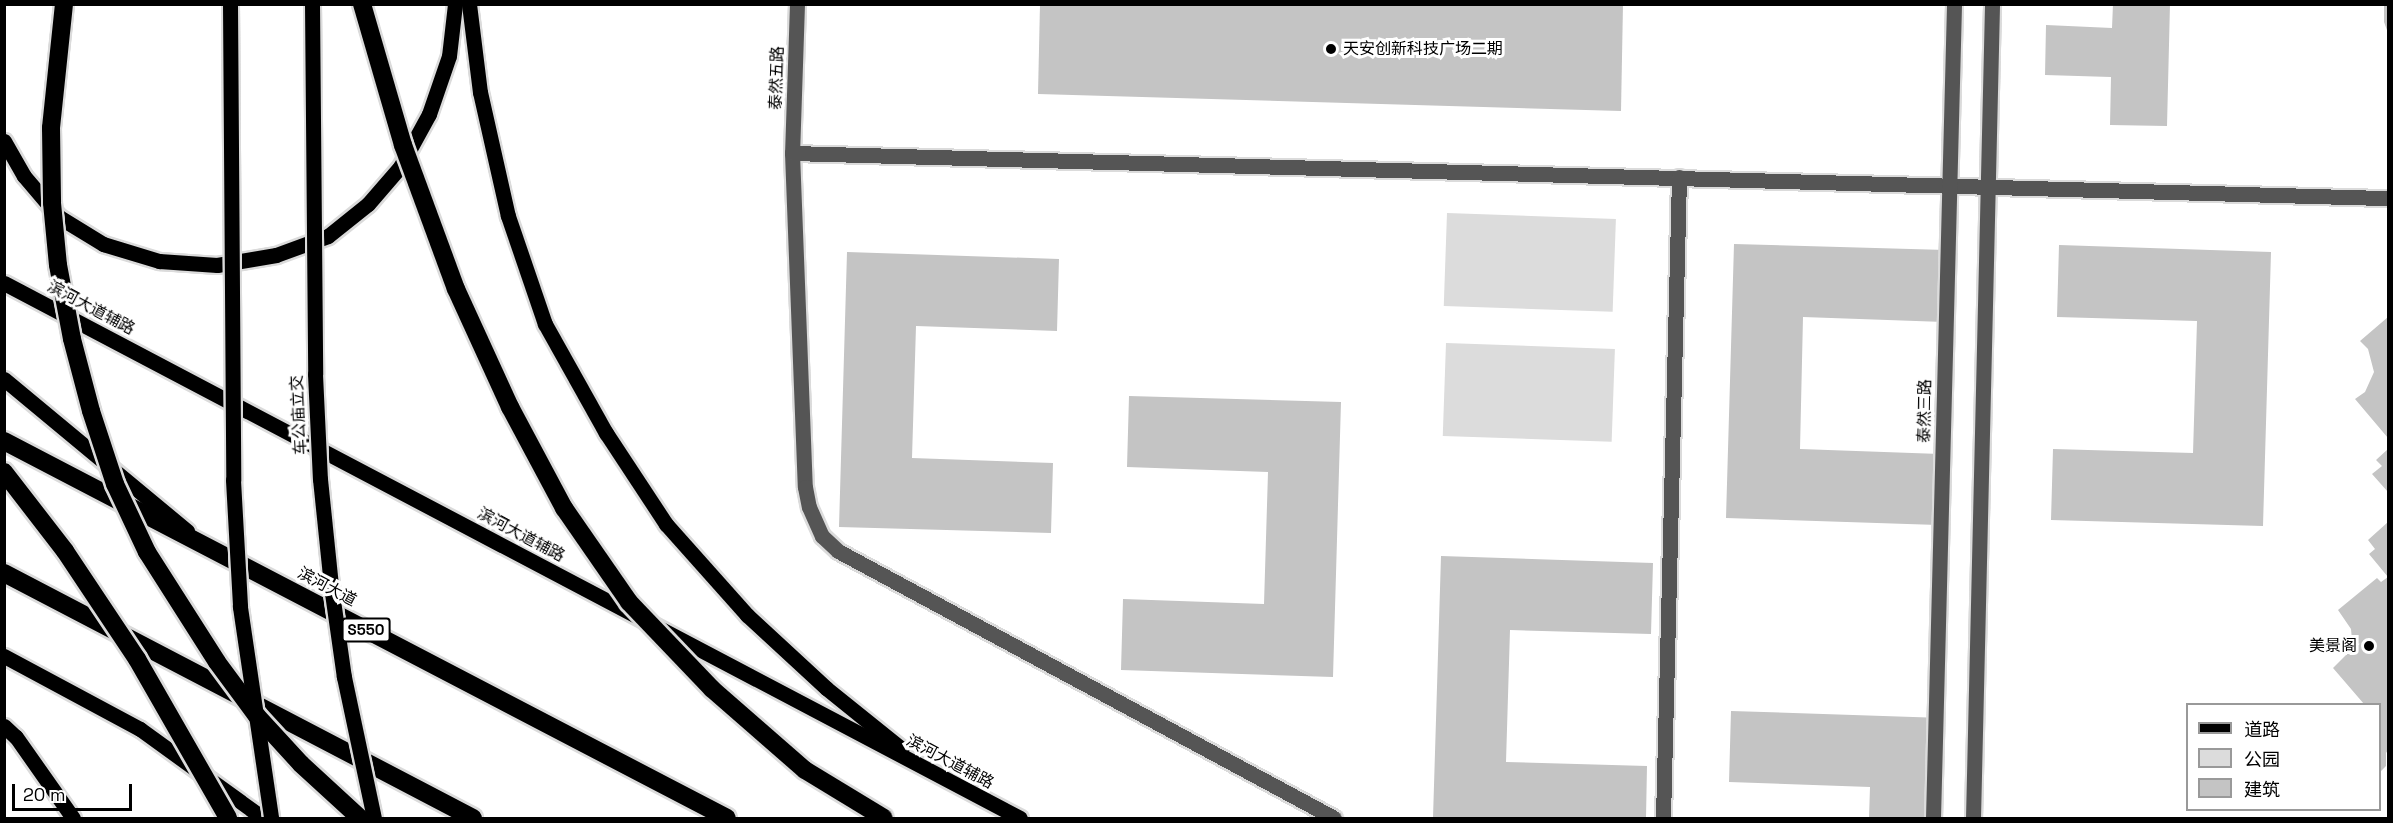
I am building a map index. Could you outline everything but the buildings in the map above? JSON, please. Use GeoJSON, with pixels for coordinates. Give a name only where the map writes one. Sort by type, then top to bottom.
{"type":"FeatureCollection","features":[{"type":"Feature","properties":{"kind":"highway"},"geometry":{"type":"LineString","coordinates":[[64,4],[51,128],[52,203],[58,265],[72,339],[91,411],[115,484],[147,552],[216,662],[257,716],[301,764],[360,819]]}},
{"type":"Feature","properties":{"kind":"highway"},"geometry":{"type":"LineString","coordinates":[[363,4],[403,145],[456,289],[510,406],[564,508],[628,602],[712,688],[805,770],[884,819]]}},
{"type":"Feature","properties":{"kind":"highway","name":"滨河大道"},"geometry":{"type":"LineString","coordinates":[[4,441],[727,819]]}},
{"type":"Feature","properties":{"kind":"highway"},"geometry":{"type":"LineString","coordinates":[[4,472],[65,551],[137,659],[228,819]]}},
{"type":"Feature","properties":{"kind":"highway"},"geometry":{"type":"LineString","coordinates":[[4,573],[473,819]]}},
{"type":"Feature","properties":{"kind":"main road"},"geometry":{"type":"LineString","coordinates":[[230,4],[233,480],[240,607],[271,819]]}},
{"type":"Feature","properties":{"kind":"main road","name":"车公庙立交"},"geometry":{"type":"LineString","coordinates":[[312,4],[315,374],[320,479],[331,586],[344,678],[374,819]]}},
{"type":"Feature","properties":{"kind":"main road"},"geometry":{"type":"LineString","coordinates":[[4,141],[24,176],[59,217],[103,243],[159,261],[182,263],[217,265],[276,255],[328,236],[368,204],[400,167],[429,114],[449,56],[455,4]]}},
{"type":"Feature","properties":{"kind":"main road"},"geometry":{"type":"LineString","coordinates":[[469,4],[480,92],[508,216],[545,324],[606,433],[666,524],[747,615],[826,688],[927,770]]}},
{"type":"Feature","properties":{"kind":"main road","name":"滨河大道辅路"},"geometry":{"type":"LineString","coordinates":[[4,283],[1020,819]]}},
{"type":"Feature","properties":{"kind":"main road"},"geometry":{"type":"LineString","coordinates":[[4,379],[203,544]]}},
{"type":"Feature","properties":{"kind":"main road"},"geometry":{"type":"LineString","coordinates":[[4,656],[140,729],[263,819]]}},
{"type":"Feature","properties":{"kind":"main road"},"geometry":{"type":"LineString","coordinates":[[4,726],[16,737],[73,819]]}},
{"type":"Feature","properties":{"kind":"street","name":"泰然五路"},"geometry":{"type":"LineString","coordinates":[[797,4],[792,153],[805,487],[809,507],[822,536],[838,551],[1334,819]]}},
{"type":"Feature","properties":{"kind":"street","name":"泰然三路"},"geometry":{"type":"LineString","coordinates":[[1933,819],[1954,4]]}},
{"type":"Feature","properties":{"kind":"street"},"geometry":{"type":"LineString","coordinates":[[1973,819],[1992,4]]}},
{"type":"Feature","properties":{"kind":"street"},"geometry":{"type":"LineString","coordinates":[[792,153],[2388,198]]}},
{"type":"Feature","properties":{"kind":"street"},"geometry":{"type":"LineString","coordinates":[[1663,819],[1679,177]]}},
{"type":"Feature","properties":{"kind":"green space"},"geometry":{"type":"Polygon","coordinates":[[[1447,213],[1616,219],[1613,312],[1444,306],[1447,213]]]}},
{"type":"Feature","properties":{"kind":"green space"},"geometry":{"type":"Polygon","coordinates":[[[1446,343],[1615,349],[1612,442],[1443,436],[1446,343]]]}},
{"type":"Feature","properties":{"kind":"place","name":"天安创新科技广场二期"},"geometry":{"type":"Point","coordinates":[1331,49]}},
{"type":"Feature","properties":{"kind":"place","name":"美景阁"},"geometry":{"type":"Point","coordinates":[2369,646]}}]}
